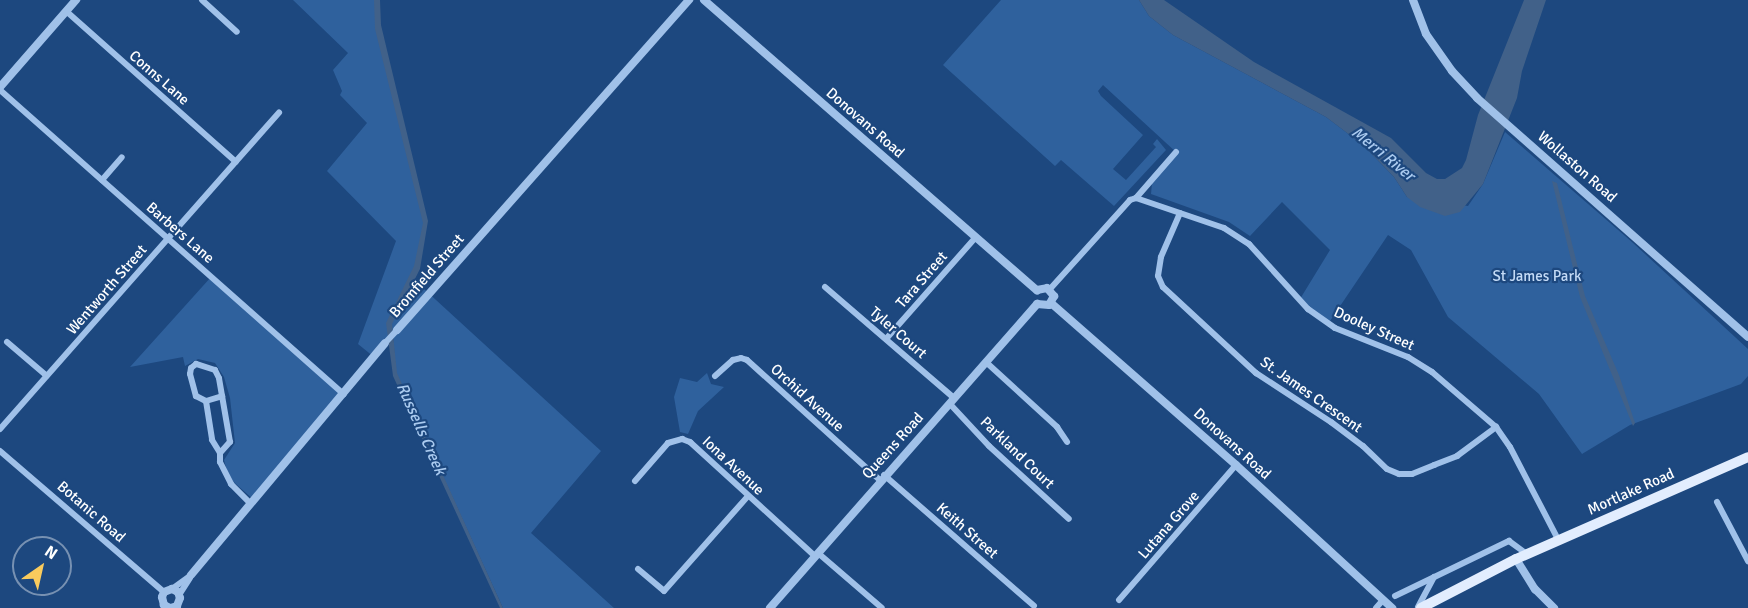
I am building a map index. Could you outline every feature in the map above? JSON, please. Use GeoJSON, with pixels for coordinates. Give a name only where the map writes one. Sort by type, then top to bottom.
{"type":"FeatureCollection","features":[{"type":"Feature","properties":{"kind":"main road","name":"Mortlake Road"},"geometry":{"type":"LineString","coordinates":[[1419,608],[1516,559],[1748,457]]}},
{"type":"Feature","properties":{"kind":"street"},"geometry":{"type":"LineString","coordinates":[[0,89],[76,0]]}},
{"type":"Feature","properties":{"kind":"street"},"geometry":{"type":"LineString","coordinates":[[202,0],[237,32]]}},
{"type":"Feature","properties":{"kind":"street","name":"Bromfield Street"},"geometry":{"type":"LineString","coordinates":[[171,599],[385,343],[689,0]]}},
{"type":"Feature","properties":{"kind":"street","name":"Donovans Road"},"geometry":{"type":"LineString","coordinates":[[704,0],[1037,290]]}},
{"type":"Feature","properties":{"kind":"street","name":"Wollaston Road"},"geometry":{"type":"LineString","coordinates":[[1413,0],[1426,34],[1452,71],[1477,98],[1748,337]]}},
{"type":"Feature","properties":{"kind":"street","name":"Conns Lane"},"geometry":{"type":"LineString","coordinates":[[66,11],[236,162]]}},
{"type":"Feature","properties":{"kind":"street","name":"Barbers Lane"},"geometry":{"type":"LineString","coordinates":[[0,89],[344,394]]}},
{"type":"Feature","properties":{"kind":"street","name":"Wentworth Street"},"geometry":{"type":"LineString","coordinates":[[0,429],[279,112]]}},
{"type":"Feature","properties":{"kind":"street"},"geometry":{"type":"LineString","coordinates":[[1050,290],[1176,152]]}},
{"type":"Feature","properties":{"kind":"street"},"geometry":{"type":"LineString","coordinates":[[102,180],[122,158]]}},
{"type":"Feature","properties":{"kind":"street","name":"Dooley Street"},"geometry":{"type":"LineString","coordinates":[[1133,199],[1180,213],[1236,235],[1259,254],[1308,309],[1335,328],[1408,357],[1431,372],[1496,427],[1510,447],[1559,541]]}},
{"type":"Feature","properties":{"kind":"street","name":"St. James Crescent"},"geometry":{"type":"LineString","coordinates":[[1180,213],[1160,264],[1158,276],[1163,287],[1256,373],[1331,422],[1363,446],[1387,469],[1399,474],[1412,474],[1457,456],[1496,427]]}},
{"type":"Feature","properties":{"kind":"street","name":"Tara Street"},"geometry":{"type":"LineString","coordinates":[[886,339],[976,237]]}},
{"type":"Feature","properties":{"kind":"street","name":"Tyler Court"},"geometry":{"type":"LineString","coordinates":[[825,286],[952,401]]}},
{"type":"Feature","properties":{"kind":"street"},"geometry":{"type":"LineString","coordinates":[[1044,287],[1054,296],[1046,307],[1037,304],[1034,297],[1037,290],[1044,287]]}},
{"type":"Feature","properties":{"kind":"street","name":"Donovans Road"},"geometry":{"type":"LineString","coordinates":[[1051,303],[1236,465],[1392,608]]}},
{"type":"Feature","properties":{"kind":"street","name":"Queens Road"},"geometry":{"type":"LineString","coordinates":[[774,607],[816,554],[1037,304]]}},
{"type":"Feature","properties":{"kind":"street"},"geometry":{"type":"LineString","coordinates":[[8,342],[47,376]]}},
{"type":"Feature","properties":{"kind":"street","name":"Orchid Avenue"},"geometry":{"type":"LineString","coordinates":[[715,376],[733,360],[741,358],[747,360],[882,478]]}},
{"type":"Feature","properties":{"kind":"street"},"geometry":{"type":"LineString","coordinates":[[987,363],[1057,427],[1068,442]]}},
{"type":"Feature","properties":{"kind":"street"},"geometry":{"type":"LineString","coordinates":[[220,453],[230,442],[222,396],[215,370],[196,364],[190,368],[196,396],[206,401],[222,396]]}},
{"type":"Feature","properties":{"kind":"street"},"geometry":{"type":"LineString","coordinates":[[206,401],[212,440],[220,453],[220,462],[231,484],[251,504]]}},
{"type":"Feature","properties":{"kind":"street","name":"Parkland Court"},"geometry":{"type":"LineString","coordinates":[[952,401],[989,446],[1069,519]]}},
{"type":"Feature","properties":{"kind":"street","name":"Iona Avenue"},"geometry":{"type":"LineString","coordinates":[[635,481],[668,443],[682,439],[690,442],[748,496],[882,608]]}},
{"type":"Feature","properties":{"kind":"street","name":"Botanic Road"},"geometry":{"type":"LineString","coordinates":[[0,451],[171,599]]}},
{"type":"Feature","properties":{"kind":"street","name":"Lutana Grove"},"geometry":{"type":"LineString","coordinates":[[1119,600],[1236,465]]}},
{"type":"Feature","properties":{"kind":"street","name":"Keith Street"},"geometry":{"type":"LineString","coordinates":[[882,478],[1034,606]]}},
{"type":"Feature","properties":{"kind":"street"},"geometry":{"type":"LineString","coordinates":[[638,569],[664,591],[748,496]]}},
{"type":"Feature","properties":{"kind":"street"},"geometry":{"type":"LineString","coordinates":[[1717,502],[1748,561]]}},
{"type":"Feature","properties":{"kind":"street"},"geometry":{"type":"LineString","coordinates":[[1395,596],[1509,541],[1527,554]]}},
{"type":"Feature","properties":{"kind":"street"},"geometry":{"type":"LineString","coordinates":[[1516,559],[1535,589],[1554,608]]}},
{"type":"Feature","properties":{"kind":"street","name":"Mortlake Road"},"geometry":{"type":"LineString","coordinates":[[1419,608],[1435,575]]}},
{"type":"Feature","properties":{"kind":"street"},"geometry":{"type":"LineString","coordinates":[[170,608],[171,599]]}},
{"type":"Feature","properties":{"kind":"street"},"geometry":{"type":"LineString","coordinates":[[170,608],[171,599]]}},
{"type":"Feature","properties":{"kind":"street"},"geometry":{"type":"LineString","coordinates":[[1376,608],[1383,600]]}},
{"type":"Feature","properties":{"kind":"green space"},"geometry":{"type":"Polygon","coordinates":[[[293,0],[379,0],[378,26],[426,221],[412,278],[601,451],[531,533],[614,608],[503,608],[396,373],[393,335],[374,357],[358,344],[396,241],[327,171],[367,123],[340,95],[342,91],[333,70],[348,53],[293,0]]]}},
{"type":"Feature","properties":{"kind":"green space","name":"St James Park"},"geometry":{"type":"Polygon","coordinates":[[[1001,0],[1139,0],[1149,16],[1173,35],[1326,117],[1363,145],[1394,177],[1407,197],[1468,206],[1483,184],[1505,132],[1632,242],[1748,349],[1748,376],[1741,384],[1630,425],[1582,454],[1539,394],[1448,317],[1411,250],[1388,235],[1328,324],[1300,299],[1330,250],[1282,202],[1250,236],[1229,222],[1151,194],[1152,183],[1177,153],[1103,85],[1098,91],[1101,96],[1143,135],[1113,169],[1126,180],[1156,147],[1153,144],[1157,139],[1166,150],[1114,206],[1061,160],[1055,166],[943,65],[1001,0]]]}},
{"type":"Feature","properties":{"kind":"green space"},"geometry":{"type":"Polygon","coordinates":[[[211,277],[344,394],[254,500],[229,478],[224,460],[235,443],[230,398],[224,377],[215,363],[198,359],[185,366],[183,357],[130,367],[211,277]]]}},
{"type":"Feature","properties":{"kind":"green space"},"geometry":{"type":"Polygon","coordinates":[[[707,373],[711,384],[724,387],[698,411],[688,434],[680,432],[674,397],[680,378],[697,382],[707,373]]]}},
{"type":"Feature","properties":{"kind":"water","name":"Russells Creek"},"geometry":{"type":"Polygon","coordinates":[[[374,0],[380,0],[381,25],[428,221],[420,269],[392,324],[397,373],[503,608],[500,608],[393,376],[386,323],[414,266],[423,223],[375,29],[374,0]]]}},
{"type":"Feature","properties":{"kind":"water","name":"Merri River"},"geometry":{"type":"Polygon","coordinates":[[[1139,0],[1164,0],[1254,62],[1391,138],[1426,173],[1437,179],[1445,179],[1462,168],[1466,160],[1478,115],[1524,0],[1546,0],[1522,71],[1517,98],[1483,184],[1460,212],[1445,216],[1420,207],[1407,197],[1394,177],[1363,145],[1326,117],[1173,35],[1149,16],[1139,0]]]}},
{"type":"Feature","properties":{"kind":"water"},"geometry":{"type":"Polygon","coordinates":[[[1552,181],[1557,183],[1585,296],[1619,375],[1635,423],[1633,426],[1580,297],[1552,181]]]}}]}
